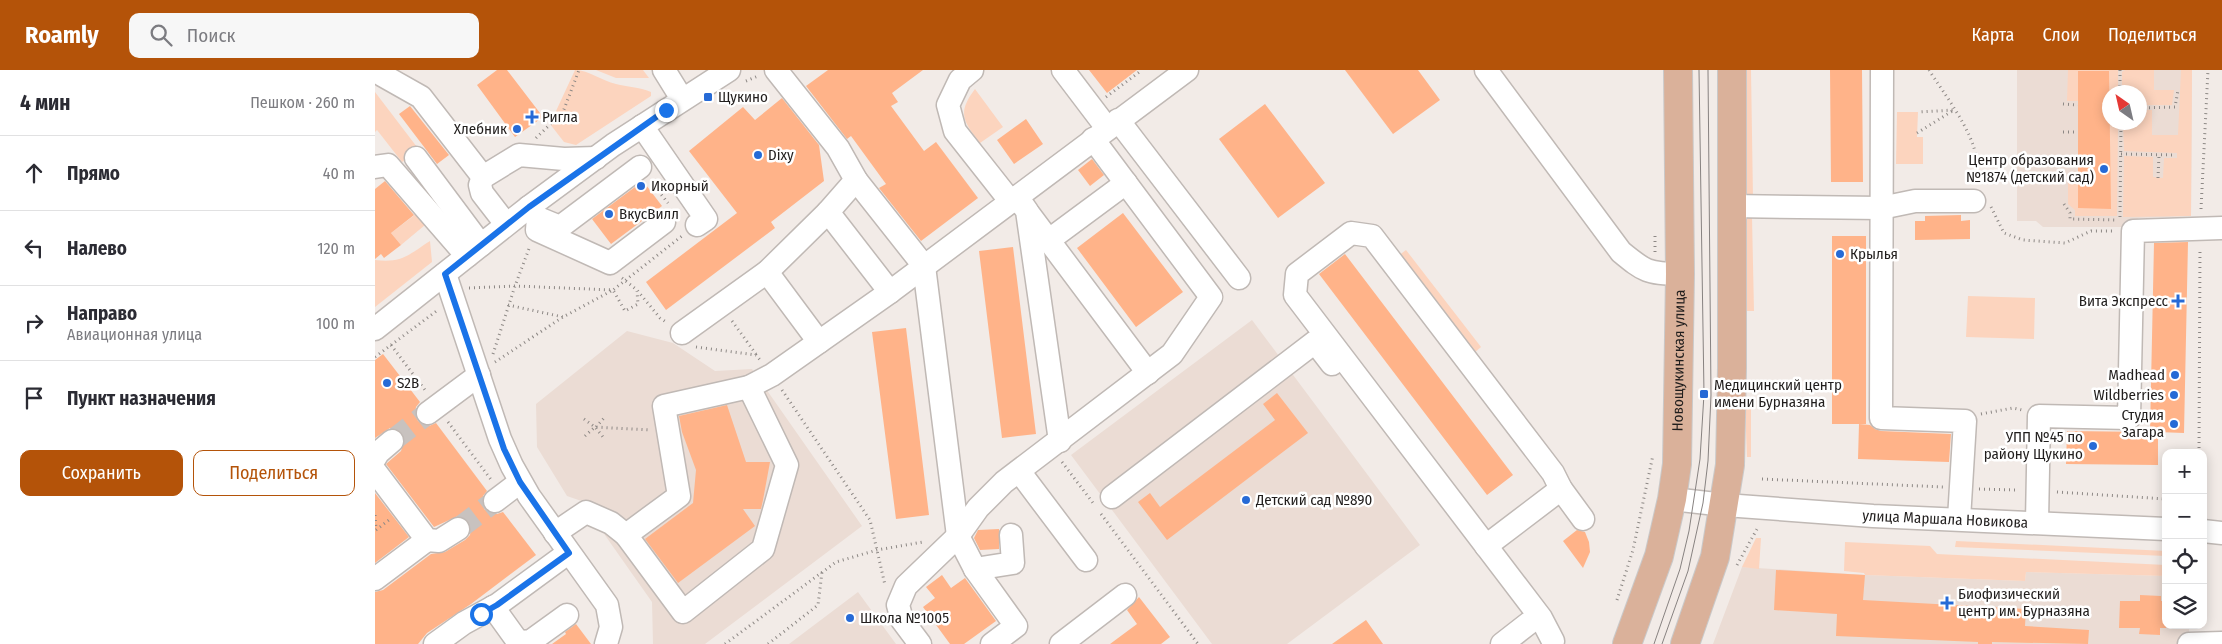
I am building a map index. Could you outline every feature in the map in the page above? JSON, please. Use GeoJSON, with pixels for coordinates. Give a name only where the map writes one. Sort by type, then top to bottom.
{"type":"FeatureCollection","features":[{"type":"Feature","properties":{"kind":"main road","name":"Новощукинская улица"},"geometry":{"type":"LineString","coordinates":[[1627,644],[1659,556],[1672,499],[1677,464],[1667,274],[1678,70]]}},
{"type":"Feature","properties":{"kind":"main road"},"geometry":{"type":"LineString","coordinates":[[1686,643],[1715,557],[1725,505],[1730,464],[1732,388],[1732,70]]}},
{"type":"Feature","properties":{"kind":"street"},"geometry":{"type":"LineString","coordinates":[[379,76],[407,70]]}},
{"type":"Feature","properties":{"kind":"street"},"geometry":{"type":"LineString","coordinates":[[664,70],[682,99]]}},
{"type":"Feature","properties":{"kind":"street"},"geometry":{"type":"LineString","coordinates":[[534,218],[596,158],[682,99],[729,70]]}},
{"type":"Feature","properties":{"kind":"street"},"geometry":{"type":"LineString","coordinates":[[777,70],[838,148],[856,180],[923,266],[958,536],[975,569],[1016,626],[992,644]]}},
{"type":"Feature","properties":{"kind":"street"},"geometry":{"type":"LineString","coordinates":[[972,70],[960,80],[948,105],[955,131],[1049,240],[1148,373]]}},
{"type":"Feature","properties":{"kind":"street"},"geometry":{"type":"LineString","coordinates":[[1063,70],[1106,129],[1239,278]]}},
{"type":"Feature","properties":{"kind":"street"},"geometry":{"type":"LineString","coordinates":[[626,535],[679,496],[664,406],[749,387],[772,375],[890,292],[923,266],[1018,203],[1106,129],[1187,70]]}},
{"type":"Feature","properties":{"kind":"street"},"geometry":{"type":"LineString","coordinates":[[1486,70],[1621,252],[1637,265],[1667,274]]}},
{"type":"Feature","properties":{"kind":"street"},"geometry":{"type":"LineString","coordinates":[[1882,70],[1881,418],[1965,421],[1959,518]]}},
{"type":"Feature","properties":{"kind":"street"},"geometry":{"type":"LineString","coordinates":[[379,76],[421,97],[483,177]]}},
{"type":"Feature","properties":{"kind":"street"},"geometry":{"type":"LineString","coordinates":[[642,126],[707,217]]}},
{"type":"Feature","properties":{"kind":"street"},"geometry":{"type":"LineString","coordinates":[[920,644],[902,620],[898,605],[906,586],[958,536],[978,508],[1004,482],[1172,354],[1211,297],[1125,183],[1106,129]]}},
{"type":"Feature","properties":{"kind":"street"},"geometry":{"type":"LineString","coordinates":[[506,224],[482,193],[480,185],[483,177],[519,154],[565,159],[596,158]]}},
{"type":"Feature","properties":{"kind":"street"},"geometry":{"type":"LineString","coordinates":[[416,158],[474,250]]}},
{"type":"Feature","properties":{"kind":"street"},"geometry":{"type":"LineString","coordinates":[[375,167],[388,165],[474,250]]}},
{"type":"Feature","properties":{"kind":"street"},"geometry":{"type":"LineString","coordinates":[[375,328],[506,224],[534,218],[560,226],[637,169]]}},
{"type":"Feature","properties":{"kind":"street"},"geometry":{"type":"LineString","coordinates":[[682,333],[767,272],[828,212],[856,180]]}},
{"type":"Feature","properties":{"kind":"street"},"geometry":{"type":"LineString","coordinates":[[1049,240],[1125,183]]}},
{"type":"Feature","properties":{"kind":"street"},"geometry":{"type":"LineString","coordinates":[[1731,206],[1881,208],[1915,201],[1971,201]]}},
{"type":"Feature","properties":{"kind":"street"},"geometry":{"type":"LineString","coordinates":[[1018,203],[1055,444]]}},
{"type":"Feature","properties":{"kind":"street"},"geometry":{"type":"LineString","coordinates":[[828,212],[890,292]]}},
{"type":"Feature","properties":{"kind":"street"},"geometry":{"type":"LineString","coordinates":[[534,218],[610,264],[667,214]]}},
{"type":"Feature","properties":{"kind":"street"},"geometry":{"type":"LineString","coordinates":[[2037,522],[2039,416],[2129,418],[2133,231],[2222,228]]}},
{"type":"Feature","properties":{"kind":"street"},"geometry":{"type":"LineString","coordinates":[[1558,642],[1295,294],[1297,274],[1351,233],[1372,236],[1553,473],[1561,489],[1583,519]]}},
{"type":"Feature","properties":{"kind":"street"},"geometry":{"type":"LineString","coordinates":[[767,272],[819,342]]}},
{"type":"Feature","properties":{"kind":"street"},"geometry":{"type":"LineString","coordinates":[[445,274],[500,439],[506,493],[555,533],[607,605],[611,627],[606,644]]}},
{"type":"Feature","properties":{"kind":"street"},"geometry":{"type":"LineString","coordinates":[[1112,497],[1315,342],[1529,623],[1543,637],[1558,642]]}},
{"type":"Feature","properties":{"kind":"street"},"geometry":{"type":"LineString","coordinates":[[433,410],[479,375]]}},
{"type":"Feature","properties":{"kind":"street"},"geometry":{"type":"LineString","coordinates":[[555,533],[586,512],[611,523],[626,535],[683,612],[763,549],[787,465],[749,387]]}},
{"type":"Feature","properties":{"kind":"street"},"geometry":{"type":"LineString","coordinates":[[375,458],[391,441]]}},
{"type":"Feature","properties":{"kind":"street"},"geometry":{"type":"LineString","coordinates":[[375,471],[427,540]]}},
{"type":"Feature","properties":{"kind":"street"},"geometry":{"type":"LineString","coordinates":[[1019,471],[1086,560]]}},
{"type":"Feature","properties":{"kind":"street"},"geometry":{"type":"LineString","coordinates":[[1486,546],[1561,489]]}},
{"type":"Feature","properties":{"kind":"street","name":"улица Маршала Новикова"},"geometry":{"type":"LineString","coordinates":[[1672,499],[1725,505],[1873,516],[1959,518],[2162,529]]}},
{"type":"Feature","properties":{"kind":"street"},"geometry":{"type":"LineString","coordinates":[[375,579],[427,540],[439,541],[458,529]]}},
{"type":"Feature","properties":{"kind":"street"},"geometry":{"type":"LineString","coordinates":[[2207,531],[2222,533]]}},
{"type":"Feature","properties":{"kind":"street"},"geometry":{"type":"LineString","coordinates":[[975,569],[1013,563],[1011,535]]}},
{"type":"Feature","properties":{"kind":"street"},"geometry":{"type":"LineString","coordinates":[[435,644],[464,623],[493,607],[569,553]]}},
{"type":"Feature","properties":{"kind":"street"},"geometry":{"type":"LineString","coordinates":[[1061,644],[1125,595]]}},
{"type":"Feature","properties":{"kind":"street"},"geometry":{"type":"LineString","coordinates":[[493,607],[516,639],[523,642],[531,641],[567,615]]}},
{"type":"Feature","properties":{"kind":"street"},"geometry":{"type":"LineString","coordinates":[[1502,644],[1529,623]]}},
{"type":"Feature","properties":{"kind":"street"},"geometry":{"type":"LineString","coordinates":[[2189,644],[2222,643]]}},
{"type":"Feature","properties":{"kind":"path"},"geometry":{"type":"LineString","coordinates":[[519,154],[563,112],[579,70]]}},
{"type":"Feature","properties":{"kind":"path"},"geometry":{"type":"LineString","coordinates":[[1092,108],[1142,70]]}},
{"type":"Feature","properties":{"kind":"path"},"geometry":{"type":"LineString","coordinates":[[1929,70],[1972,142],[1977,160],[1971,201],[1987,201],[2004,233],[2023,240],[2065,244],[2091,231],[2133,231]]}},
{"type":"Feature","properties":{"kind":"path"},"geometry":{"type":"LineString","coordinates":[[2120,70],[2120,85]]}},
{"type":"Feature","properties":{"kind":"path"},"geometry":{"type":"LineString","coordinates":[[2199,449],[2200,228],[2208,70]]}},
{"type":"Feature","properties":{"kind":"path"},"geometry":{"type":"LineString","coordinates":[[2147,108],[2175,109],[2178,90]]}},
{"type":"Feature","properties":{"kind":"path"},"geometry":{"type":"LineString","coordinates":[[2063,104],[2078,104]]}},
{"type":"Feature","properties":{"kind":"path"},"geometry":{"type":"LineString","coordinates":[[1918,112],[1954,110]]}},
{"type":"Feature","properties":{"kind":"path"},"geometry":{"type":"LineString","coordinates":[[1917,133],[1954,110]]}},
{"type":"Feature","properties":{"kind":"path"},"geometry":{"type":"LineString","coordinates":[[2064,204],[2070,213],[2070,219],[2120,220],[2121,130]]}},
{"type":"Feature","properties":{"kind":"path"},"geometry":{"type":"LineString","coordinates":[[2063,132],[2078,132]]}},
{"type":"Feature","properties":{"kind":"path"},"geometry":{"type":"LineString","coordinates":[[2121,154],[2175,155]]}},
{"type":"Feature","properties":{"kind":"path"},"geometry":{"type":"LineString","coordinates":[[2159,155],[2159,178]]}},
{"type":"Feature","properties":{"kind":"path"},"geometry":{"type":"LineString","coordinates":[[2063,161],[2078,161]]}},
{"type":"Feature","properties":{"kind":"path"},"geometry":{"type":"LineString","coordinates":[[637,169],[645,173],[667,214]]}},
{"type":"Feature","properties":{"kind":"path"},"geometry":{"type":"LineString","coordinates":[[2063,174],[2078,175]]}},
{"type":"Feature","properties":{"kind":"path"},"geometry":{"type":"LineString","coordinates":[[534,218],[490,365],[563,317],[625,282],[707,217]]}},
{"type":"Feature","properties":{"kind":"path"},"geometry":{"type":"LineString","coordinates":[[1655,235],[1667,274]]}},
{"type":"Feature","properties":{"kind":"path"},"geometry":{"type":"LineString","coordinates":[[613,290],[625,311],[638,304],[637,290],[625,282]]}},
{"type":"Feature","properties":{"kind":"path"},"geometry":{"type":"LineString","coordinates":[[375,357],[468,288],[515,286],[613,290]]}},
{"type":"Feature","properties":{"kind":"path"},"geometry":{"type":"LineString","coordinates":[[508,305],[563,317]]}},
{"type":"Feature","properties":{"kind":"path"},"geometry":{"type":"LineString","coordinates":[[721,305],[756,355]]}},
{"type":"Feature","properties":{"kind":"path"},"geometry":{"type":"LineString","coordinates":[[391,345],[433,410],[506,493]]}},
{"type":"Feature","properties":{"kind":"path"},"geometry":{"type":"LineString","coordinates":[[772,375],[870,520],[887,595]]}},
{"type":"Feature","properties":{"kind":"path"},"geometry":{"type":"LineString","coordinates":[[1965,421],[1971,416],[2013,408],[2039,416]]}},
{"type":"Feature","properties":{"kind":"path"},"geometry":{"type":"LineString","coordinates":[[585,436],[605,417]]}},
{"type":"Feature","properties":{"kind":"path"},"geometry":{"type":"LineString","coordinates":[[584,419],[595,427],[603,437]]}},
{"type":"Feature","properties":{"kind":"path"},"geometry":{"type":"LineString","coordinates":[[595,427],[668,431]]}},
{"type":"Feature","properties":{"kind":"path"},"geometry":{"type":"LineString","coordinates":[[1055,444],[1198,644]]}},
{"type":"Feature","properties":{"kind":"path"},"geometry":{"type":"LineString","coordinates":[[1615,606],[1633,550],[1653,452]]}},
{"type":"Feature","properties":{"kind":"path"},"geometry":{"type":"LineString","coordinates":[[375,515],[377,523],[375,532]]}},
{"type":"Feature","properties":{"kind":"path"},"geometry":{"type":"LineString","coordinates":[[725,644],[835,562],[877,550],[929,541]]}},
{"type":"Feature","properties":{"kind":"path"},"geometry":{"type":"LineString","coordinates":[[768,644],[818,605],[822,572]]}},
{"type":"Feature","properties":{"kind":"shaded area"},"geometry":{"type":"Polygon","coordinates":[[[575,70],[580,70],[611,83],[647,90],[651,92],[651,96],[576,145],[564,142],[550,124],[575,70]]]}},
{"type":"Feature","properties":{"kind":"shaded area"},"geometry":{"type":"Polygon","coordinates":[[[596,70],[643,70],[649,78],[616,78],[596,70]]]}},
{"type":"Feature","properties":{"kind":"shaded area"},"geometry":{"type":"Polygon","coordinates":[[[1745,70],[1751,70],[1753,199],[1747,199],[1745,70]]]}},
{"type":"Feature","properties":{"kind":"shaded area","name":"Центр образования №1874 (детский сад)"},"geometry":{"type":"Polygon","coordinates":[[[2017,70],[2192,70],[2191,216],[2138,218],[2138,227],[2043,227],[2036,221],[2017,221],[2017,70]]]}},
{"type":"Feature","properties":{"kind":"shaded area"},"geometry":{"type":"Polygon","coordinates":[[[2068,70],[2118,70],[2118,85],[2109,85],[2109,71],[2078,71],[2078,101],[2067,101],[2068,70]]]}},
{"type":"Feature","properties":{"kind":"shaded area"},"geometry":{"type":"Polygon","coordinates":[[[2125,70],[2154,70],[2154,90],[2174,90],[2172,105],[2147,105],[2147,85],[2122,85],[2122,72],[2125,70]]]}},
{"type":"Feature","properties":{"kind":"shaded area"},"geometry":{"type":"Polygon","coordinates":[[[2181,70],[2192,70],[2191,216],[2123,217],[2124,156],[2153,157],[2153,177],[2163,178],[2164,158],[2177,158],[2177,153],[2124,151],[2123,130],[2147,130],[2147,110],[2152,110],[2152,135],[2178,135],[2181,70]]]}},
{"type":"Feature","properties":{"kind":"shaded area"},"geometry":{"type":"Polygon","coordinates":[[[975,89],[1003,127],[980,143],[964,117],[966,104],[975,89]]]}},
{"type":"Feature","properties":{"kind":"shaded area"},"geometry":{"type":"Polygon","coordinates":[[[375,92],[420,151],[402,162],[377,130],[375,132],[375,92]]]}},
{"type":"Feature","properties":{"kind":"shaded area"},"geometry":{"type":"Polygon","coordinates":[[[1897,112],[1918,112],[1917,137],[1923,137],[1923,164],[1896,164],[1897,112]]]}},
{"type":"Feature","properties":{"kind":"shaded area"},"geometry":{"type":"Polygon","coordinates":[[[2107,130],[2118,130],[2117,216],[2075,216],[2075,210],[2068,204],[2068,178],[2078,178],[2078,208],[2107,130]]]}},
{"type":"Feature","properties":{"kind":"shaded area"},"geometry":{"type":"Polygon","coordinates":[[[420,211],[437,215],[401,245],[391,233],[420,211]]]}},
{"type":"Feature","properties":{"kind":"shaded area"},"geometry":{"type":"Polygon","coordinates":[[[1746,216],[1752,217],[1754,311],[1746,311],[1746,216]]]}},
{"type":"Feature","properties":{"kind":"shaded area"},"geometry":{"type":"Polygon","coordinates":[[[430,241],[432,262],[375,307],[375,260],[385,261],[405,257],[430,241]]]}},
{"type":"Feature","properties":{"kind":"shaded area"},"geometry":{"type":"Polygon","coordinates":[[[1406,250],[1481,347],[1473,354],[1398,256],[1406,250]]]}},
{"type":"Feature","properties":{"kind":"shaded area"},"geometry":{"type":"Polygon","coordinates":[[[1968,296],[2035,298],[2034,339],[1966,337],[1968,296]]]}},
{"type":"Feature","properties":{"kind":"shaded area","name":"Детский сад №890"},"geometry":{"type":"Polygon","coordinates":[[[1252,320],[1420,545],[1287,644],[1212,644],[1071,455],[1252,320]]]}},
{"type":"Feature","properties":{"kind":"shaded area"},"geometry":{"type":"Polygon","coordinates":[[[627,331],[673,343],[715,371],[752,369],[862,526],[705,644],[653,644],[652,602],[602,531],[619,514],[567,496],[537,447],[536,404],[627,331]]]}},
{"type":"Feature","properties":{"kind":"shaded area"},"geometry":{"type":"Polygon","coordinates":[[[1745,405],[1751,405],[1751,457],[1747,457],[1745,405]]]}},
{"type":"Feature","properties":{"kind":"shaded area"},"geometry":{"type":"Polygon","coordinates":[[[1756,538],[1761,538],[1759,569],[1742,567],[1756,538]]]}},
{"type":"Feature","properties":{"kind":"shaded area"},"geometry":{"type":"Polygon","coordinates":[[[1956,541],[2162,551],[2162,556],[1955,547],[1956,541]]]}},
{"type":"Feature","properties":{"kind":"shaded area"},"geometry":{"type":"Polygon","coordinates":[[[1845,542],[1930,546],[1937,554],[2162,565],[2162,576],[2026,572],[2025,581],[1865,575],[1864,573],[1844,571],[1845,542]]]}},
{"type":"Feature","properties":{"kind":"shaded area","name":"Биофизический центр им. Бурназяна"},"geometry":{"type":"Polygon","coordinates":[[[1742,567],[1865,575],[2025,581],[2026,572],[2162,576],[2162,629],[2189,629],[2189,644],[1713,644],[1742,567]]]}},
{"type":"Feature","properties":{"kind":"shaded area","name":"Школа №1005"},"geometry":{"type":"Polygon","coordinates":[[[858,592],[896,644],[789,644],[858,592]]]}},
{"type":"Feature","properties":{"kind":"building"},"geometry":{"type":"Polygon","coordinates":[[[497,70],[507,70],[543,117],[515,137],[477,85],[497,70]]]}},
{"type":"Feature","properties":{"kind":"building"},"geometry":{"type":"Polygon","coordinates":[[[828,70],[923,70],[892,93],[898,102],[891,106],[924,151],[936,142],[978,198],[921,241],[879,188],[886,184],[851,136],[847,139],[806,86],[828,70]]]}},
{"type":"Feature","properties":{"kind":"building"},"geometry":{"type":"Polygon","coordinates":[[[1089,70],[1137,70],[1107,93],[1089,70]]]}},
{"type":"Feature","properties":{"kind":"building"},"geometry":{"type":"Polygon","coordinates":[[[1345,70],[1418,70],[1440,100],[1393,134],[1345,70]]]}},
{"type":"Feature","properties":{"kind":"building"},"geometry":{"type":"Polygon","coordinates":[[[1830,70],[1862,70],[1863,182],[1831,182],[1830,70]]]}},
{"type":"Feature","properties":{"kind":"building"},"geometry":{"type":"Polygon","coordinates":[[[2078,71],[2109,71],[2109,85],[2102,85],[2102,130],[2110,130],[2111,209],[2078,208],[2078,71]]]}},
{"type":"Feature","properties":{"kind":"building"},"geometry":{"type":"Polygon","coordinates":[[[782,98],[819,145],[824,181],[771,222],[775,228],[666,310],[646,282],[737,213],[689,151],[743,107],[755,120],[782,98]]]}},
{"type":"Feature","properties":{"kind":"building"},"geometry":{"type":"Polygon","coordinates":[[[1265,104],[1325,183],[1278,218],[1219,139],[1265,104]]]}},
{"type":"Feature","properties":{"kind":"building"},"geometry":{"type":"Polygon","coordinates":[[[410,106],[449,155],[437,164],[399,114],[410,106]]]}},
{"type":"Feature","properties":{"kind":"building"},"geometry":{"type":"Polygon","coordinates":[[[1026,119],[1043,144],[1014,164],[997,140],[1026,119]]]}},
{"type":"Feature","properties":{"kind":"building"},"geometry":{"type":"Polygon","coordinates":[[[1092,159],[1104,175],[1090,186],[1078,170],[1092,159]]]}},
{"type":"Feature","properties":{"kind":"building"},"geometry":{"type":"Polygon","coordinates":[[[385,181],[414,215],[391,233],[401,245],[384,258],[381,254],[375,259],[375,189],[385,181]]]}},
{"type":"Feature","properties":{"kind":"building"},"geometry":{"type":"Polygon","coordinates":[[[643,181],[662,206],[611,244],[592,219],[643,181]]]}},
{"type":"Feature","properties":{"kind":"building"},"geometry":{"type":"Polygon","coordinates":[[[1123,213],[1183,292],[1136,327],[1077,248],[1123,213]]]}},
{"type":"Feature","properties":{"kind":"building"},"geometry":{"type":"Polygon","coordinates":[[[1961,215],[1961,221],[1970,220],[1970,239],[1915,240],[1915,221],[1925,221],[1925,216],[1961,215]]]}},
{"type":"Feature","properties":{"kind":"building"},"geometry":{"type":"Polygon","coordinates":[[[1832,236],[1866,236],[1866,424],[1832,424],[1832,236]]]}},
{"type":"Feature","properties":{"kind":"building"},"geometry":{"type":"Polygon","coordinates":[[[2188,242],[2184,433],[2158,432],[2158,465],[2066,464],[2067,431],[2150,432],[2154,243],[2188,242]]]}},
{"type":"Feature","properties":{"kind":"building"},"geometry":{"type":"Polygon","coordinates":[[[1013,247],[1036,434],[1002,438],[979,251],[1013,247]]]}},
{"type":"Feature","properties":{"kind":"building"},"geometry":{"type":"Polygon","coordinates":[[[1345,254],[1513,475],[1487,495],[1319,274],[1345,254]]]}},
{"type":"Feature","properties":{"kind":"building"},"geometry":{"type":"Polygon","coordinates":[[[906,328],[929,515],[896,519],[872,332],[906,328]]]}},
{"type":"Feature","properties":{"kind":"building"},"geometry":{"type":"Polygon","coordinates":[[[383,354],[420,402],[416,407],[415,414],[418,421],[429,426],[436,423],[487,491],[483,496],[484,509],[490,513],[497,514],[503,512],[536,555],[471,604],[427,633],[418,644],[375,644],[375,592],[383,590],[431,554],[445,552],[465,540],[470,535],[471,528],[469,522],[458,516],[434,527],[386,464],[401,451],[405,439],[402,432],[390,428],[375,438],[375,360],[383,354]]]}},
{"type":"Feature","properties":{"kind":"building"},"geometry":{"type":"Polygon","coordinates":[[[1277,393],[1308,433],[1167,540],[1138,502],[1150,493],[1160,507],[1275,420],[1263,404],[1277,393]]]}},
{"type":"Feature","properties":{"kind":"building"},"geometry":{"type":"Polygon","coordinates":[[[727,405],[746,462],[770,462],[761,509],[743,509],[755,526],[678,583],[645,539],[693,503],[696,470],[682,432],[679,416],[727,405]]]}},
{"type":"Feature","properties":{"kind":"building"},"geometry":{"type":"Polygon","coordinates":[[[1859,424],[1870,425],[1881,431],[1951,434],[1949,462],[1858,459],[1859,424]]]}},
{"type":"Feature","properties":{"kind":"building"},"geometry":{"type":"Polygon","coordinates":[[[375,493],[409,537],[375,563],[375,493]]]}},
{"type":"Feature","properties":{"kind":"building"},"geometry":{"type":"Polygon","coordinates":[[[999,529],[999,549],[980,550],[974,538],[978,530],[999,529]]]}},
{"type":"Feature","properties":{"kind":"building"},"geometry":{"type":"Polygon","coordinates":[[[1577,530],[1585,532],[1589,542],[1590,552],[1583,568],[1563,541],[1577,530]]]}},
{"type":"Feature","properties":{"kind":"building"},"geometry":{"type":"Polygon","coordinates":[[[1776,570],[1865,575],[1863,600],[2026,609],[2025,626],[2089,630],[2088,644],[1992,642],[1992,644],[1978,644],[1978,642],[1836,636],[1837,614],[1774,610],[1776,570]]]}},
{"type":"Feature","properties":{"kind":"building"},"geometry":{"type":"Polygon","coordinates":[[[942,575],[951,588],[965,578],[996,621],[964,644],[950,644],[923,607],[935,598],[926,587],[942,575]]]}},
{"type":"Feature","properties":{"kind":"building"},"geometry":{"type":"Polygon","coordinates":[[[2140,595],[2161,596],[2162,628],[2160,628],[2160,635],[2139,634],[2140,628],[2119,628],[2120,601],[2140,601],[2140,595]]]}},
{"type":"Feature","properties":{"kind":"building"},"geometry":{"type":"Polygon","coordinates":[[[1139,597],[1170,637],[1161,644],[1110,644],[1137,624],[1127,610],[1139,597]]]}},
{"type":"Feature","properties":{"kind":"building"},"geometry":{"type":"Polygon","coordinates":[[[1366,620],[1383,644],[1332,644],[1366,620]]]}},
{"type":"Feature","properties":{"kind":"building"},"geometry":{"type":"Polygon","coordinates":[[[576,624],[591,644],[552,644],[566,634],[565,632],[576,624]]]}},
{"type":"Feature","properties":{"kind":"tunnel"},"geometry":{"type":"LineString","coordinates":[[392,441],[428,413]]}},
{"type":"Feature","properties":{"kind":"tunnel"},"geometry":{"type":"LineString","coordinates":[[458,529],[495,501]]}},
{"type":"Feature","properties":{"kind":"tram line"},"geometry":{"type":"LineString","coordinates":[[1654,644],[1680,569],[1689,531],[1700,459],[1704,394],[1699,70]]}},
{"type":"Feature","properties":{"kind":"tram line"},"geometry":{"type":"LineString","coordinates":[[1662,644],[1688,571],[1703,503],[1708,461],[1711,395],[1708,70]]}},
{"type":"Feature","properties":{"kind":"place","name":"Щукино"},"geometry":{"type":"Point","coordinates":[708,97]}},
{"type":"Feature","properties":{"kind":"place","name":"Ригла"},"geometry":{"type":"Point","coordinates":[532,117]}},
{"type":"Feature","properties":{"kind":"place","name":"Хлебник"},"geometry":{"type":"Point","coordinates":[517,129]}},
{"type":"Feature","properties":{"kind":"place","name":"Dixy"},"geometry":{"type":"Point","coordinates":[758,155]}},
{"type":"Feature","properties":{"kind":"place","name":"Центр образования №1874 (детский сад)"},"geometry":{"type":"Point","coordinates":[2104,169]}},
{"type":"Feature","properties":{"kind":"place","name":"Икорный"},"geometry":{"type":"Point","coordinates":[641,186]}},
{"type":"Feature","properties":{"kind":"place","name":"ВкусВилл"},"geometry":{"type":"Point","coordinates":[609,214]}},
{"type":"Feature","properties":{"kind":"place","name":"Крылья"},"geometry":{"type":"Point","coordinates":[1840,254]}},
{"type":"Feature","properties":{"kind":"place","name":"Вита Экспресс"},"geometry":{"type":"Point","coordinates":[2178,301]}},
{"type":"Feature","properties":{"kind":"place","name":"Madhead"},"geometry":{"type":"Point","coordinates":[2175,375]}},
{"type":"Feature","properties":{"kind":"place","name":"S2B"},"geometry":{"type":"Point","coordinates":[387,383]}},
{"type":"Feature","properties":{"kind":"place","name":"Медицинский центр имени Бурназяна"},"geometry":{"type":"Point","coordinates":[1704,394]}},
{"type":"Feature","properties":{"kind":"place","name":"Wildberries"},"geometry":{"type":"Point","coordinates":[2174,395]}},
{"type":"Feature","properties":{"kind":"place","name":"Студия Загара"},"geometry":{"type":"Point","coordinates":[2174,424]}},
{"type":"Feature","properties":{"kind":"place","name":"УПП №45 по району Щукино"},"geometry":{"type":"Point","coordinates":[2093,446]}},
{"type":"Feature","properties":{"kind":"place","name":"Детский сад №890"},"geometry":{"type":"Point","coordinates":[1246,500]}},
{"type":"Feature","properties":{"kind":"place","name":"Биофизический центр им. Бурназяна"},"geometry":{"type":"Point","coordinates":[1947,603]}},
{"type":"Feature","properties":{"kind":"place","name":"Школа №1005"},"geometry":{"type":"Point","coordinates":[850,618]}},
{"type":"Feature","properties":{"kind":"route"},"geometry":{"type":"LineString","coordinates":[[481,614],[497,605],[569,553],[520,482],[504,449],[445,274],[506,224],[613,145],[666,110]]}}]}
